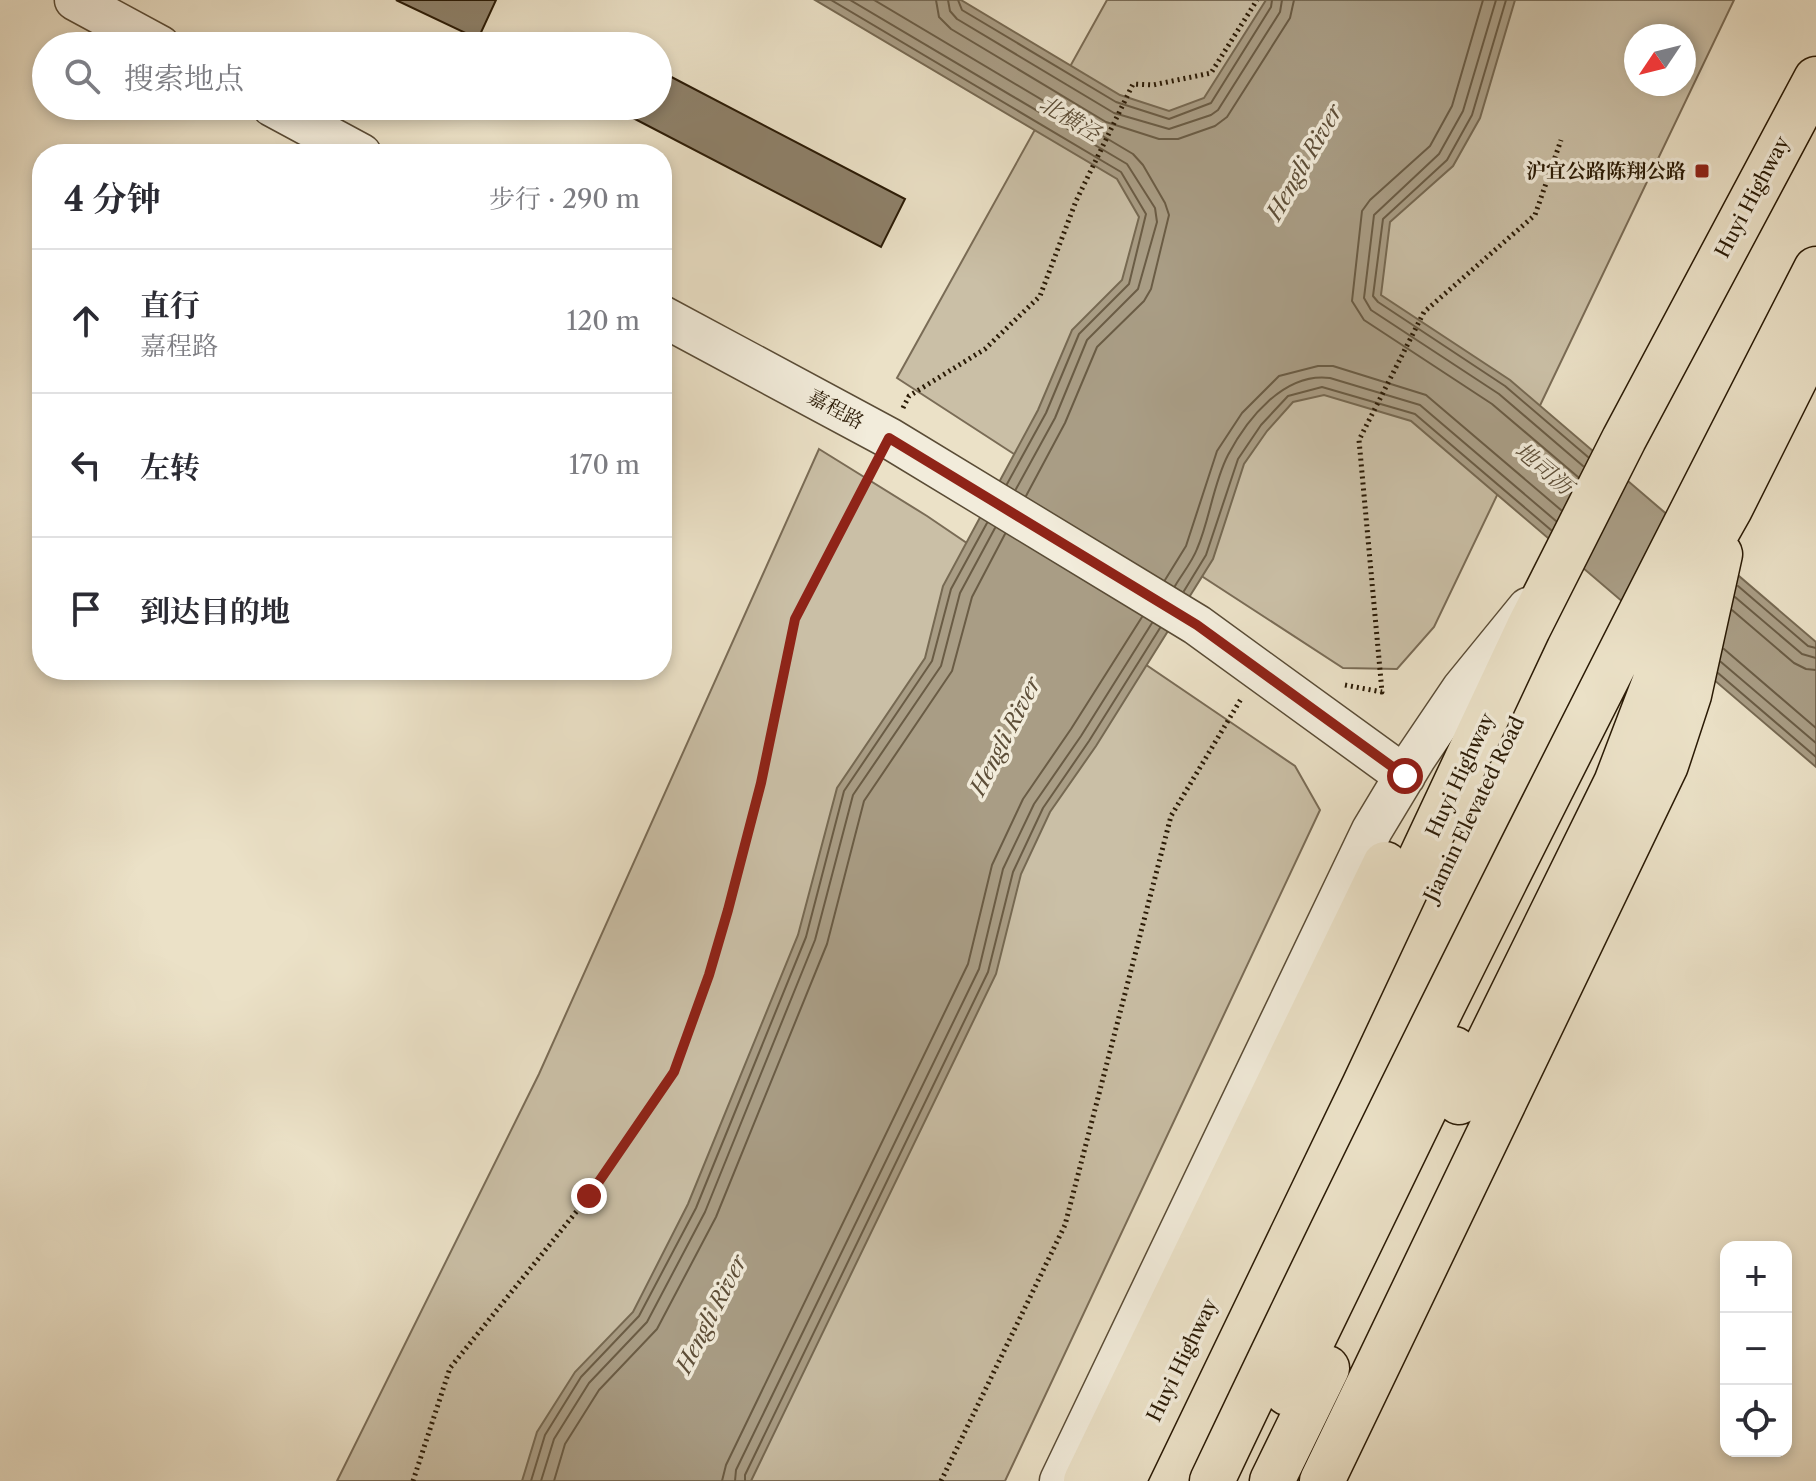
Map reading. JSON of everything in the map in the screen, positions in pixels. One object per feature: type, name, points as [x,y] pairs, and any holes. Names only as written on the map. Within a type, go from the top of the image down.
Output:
[{"type":"highway","name":"Huyi Highway","points":[[1123,1481],[1330,1052],[1528,629],[1624,439],[1816,79]]},
{"type":"highway","name":"Jiamin Elevated Road","points":[[1147,1481],[1645,457],[1816,143]]},
{"type":"highway","points":[[1212,1481],[1338,1214],[1519,850],[1816,269]]},
{"type":"highway","points":[[1244,1481],[1621,704],[1730,509],[1816,337]]},
{"type":"highway","points":[[1322,1481],[1666,765],[1689,695],[1730,509]]},
{"type":"highway","points":[[1272,1481],[1616,783],[1701,561]]},
{"type":"highway","points":[[1086,1481],[1396,840],[1457,732],[1528,629]]},
{"type":"street","points":[[75,0],[134,32]]},
{"type":"street","points":[[298,120],[342,144]]},
{"type":"street","name":"嘉程路","points":[[672,321],[889,438],[1197,625],[1405,776]]},
{"type":"street","points":[[1060,1481],[1372,830],[1462,689],[1558,571]]},
{"type":"path","points":[[413,1481],[450,1368],[589,1196],[674,1072],[709,975],[728,910],[761,783],[795,619],[909,396],[985,349],[1040,296],[1076,201],[1133,84],[1153,85],[1211,73],[1257,0]]},
{"type":"path","points":[[1336,683],[1382,692],[1359,440],[1424,312],[1535,215],[1561,140]]},
{"type":"path","points":[[941,1481],[1065,1225],[1171,816],[1259,670]]},
{"type":"shaded area","points":[[1107,0],[1734,0],[1696,79],[1696,24],[1624,24],[1624,96],[1688,96],[1434,627],[1397,669],[1343,668],[897,378]]},
{"type":"shaded area","points":[[819,449],[927,516],[1295,766],[1320,810],[1005,1481],[337,1481],[539,1074]]},
{"type":"water","points":[[815,0],[961,0],[1120,95],[1169,111],[1204,98],[1266,0],[1515,0],[1480,118],[1453,166],[1390,222],[1381,295],[1510,380],[1816,642],[1816,767],[1411,421],[1324,395],[1293,402],[1267,431],[1244,464],[1213,559],[1096,746],[1050,812],[1021,874],[996,974],[751,1481],[522,1481],[537,1432],[575,1372],[633,1312],[688,1204],[798,935],[837,788],[925,658],[943,586],[1038,410],[1072,330],[1122,280],[1139,217],[1117,179]]},
{"type":"building","points":[[396,0],[496,0],[481,32],[463,32]]},
{"type":"building","points":[[672,77],[905,199],[881,247],[637,120],[672,120]]},
{"type":"place","name":"沪宜公路陈翔公路","points":[[1702,171]]},
{"type":"route","points":[[589,1196],[674,1072],[709,975],[728,910],[761,783],[795,619],[889,438],[1197,625],[1405,776]]},
{"type":"water label","name":"北横泾","points":[[1070,118]]},
{"type":"water label","name":"Hengli River","points":[[1304,162]]},
{"type":"water label","name":"地司沥","points":[[1544,468]]},
{"type":"water label","name":"Hengli River","points":[[1005,736]]},
{"type":"water label","name":"Hengli River","points":[[711,1314]]}]
